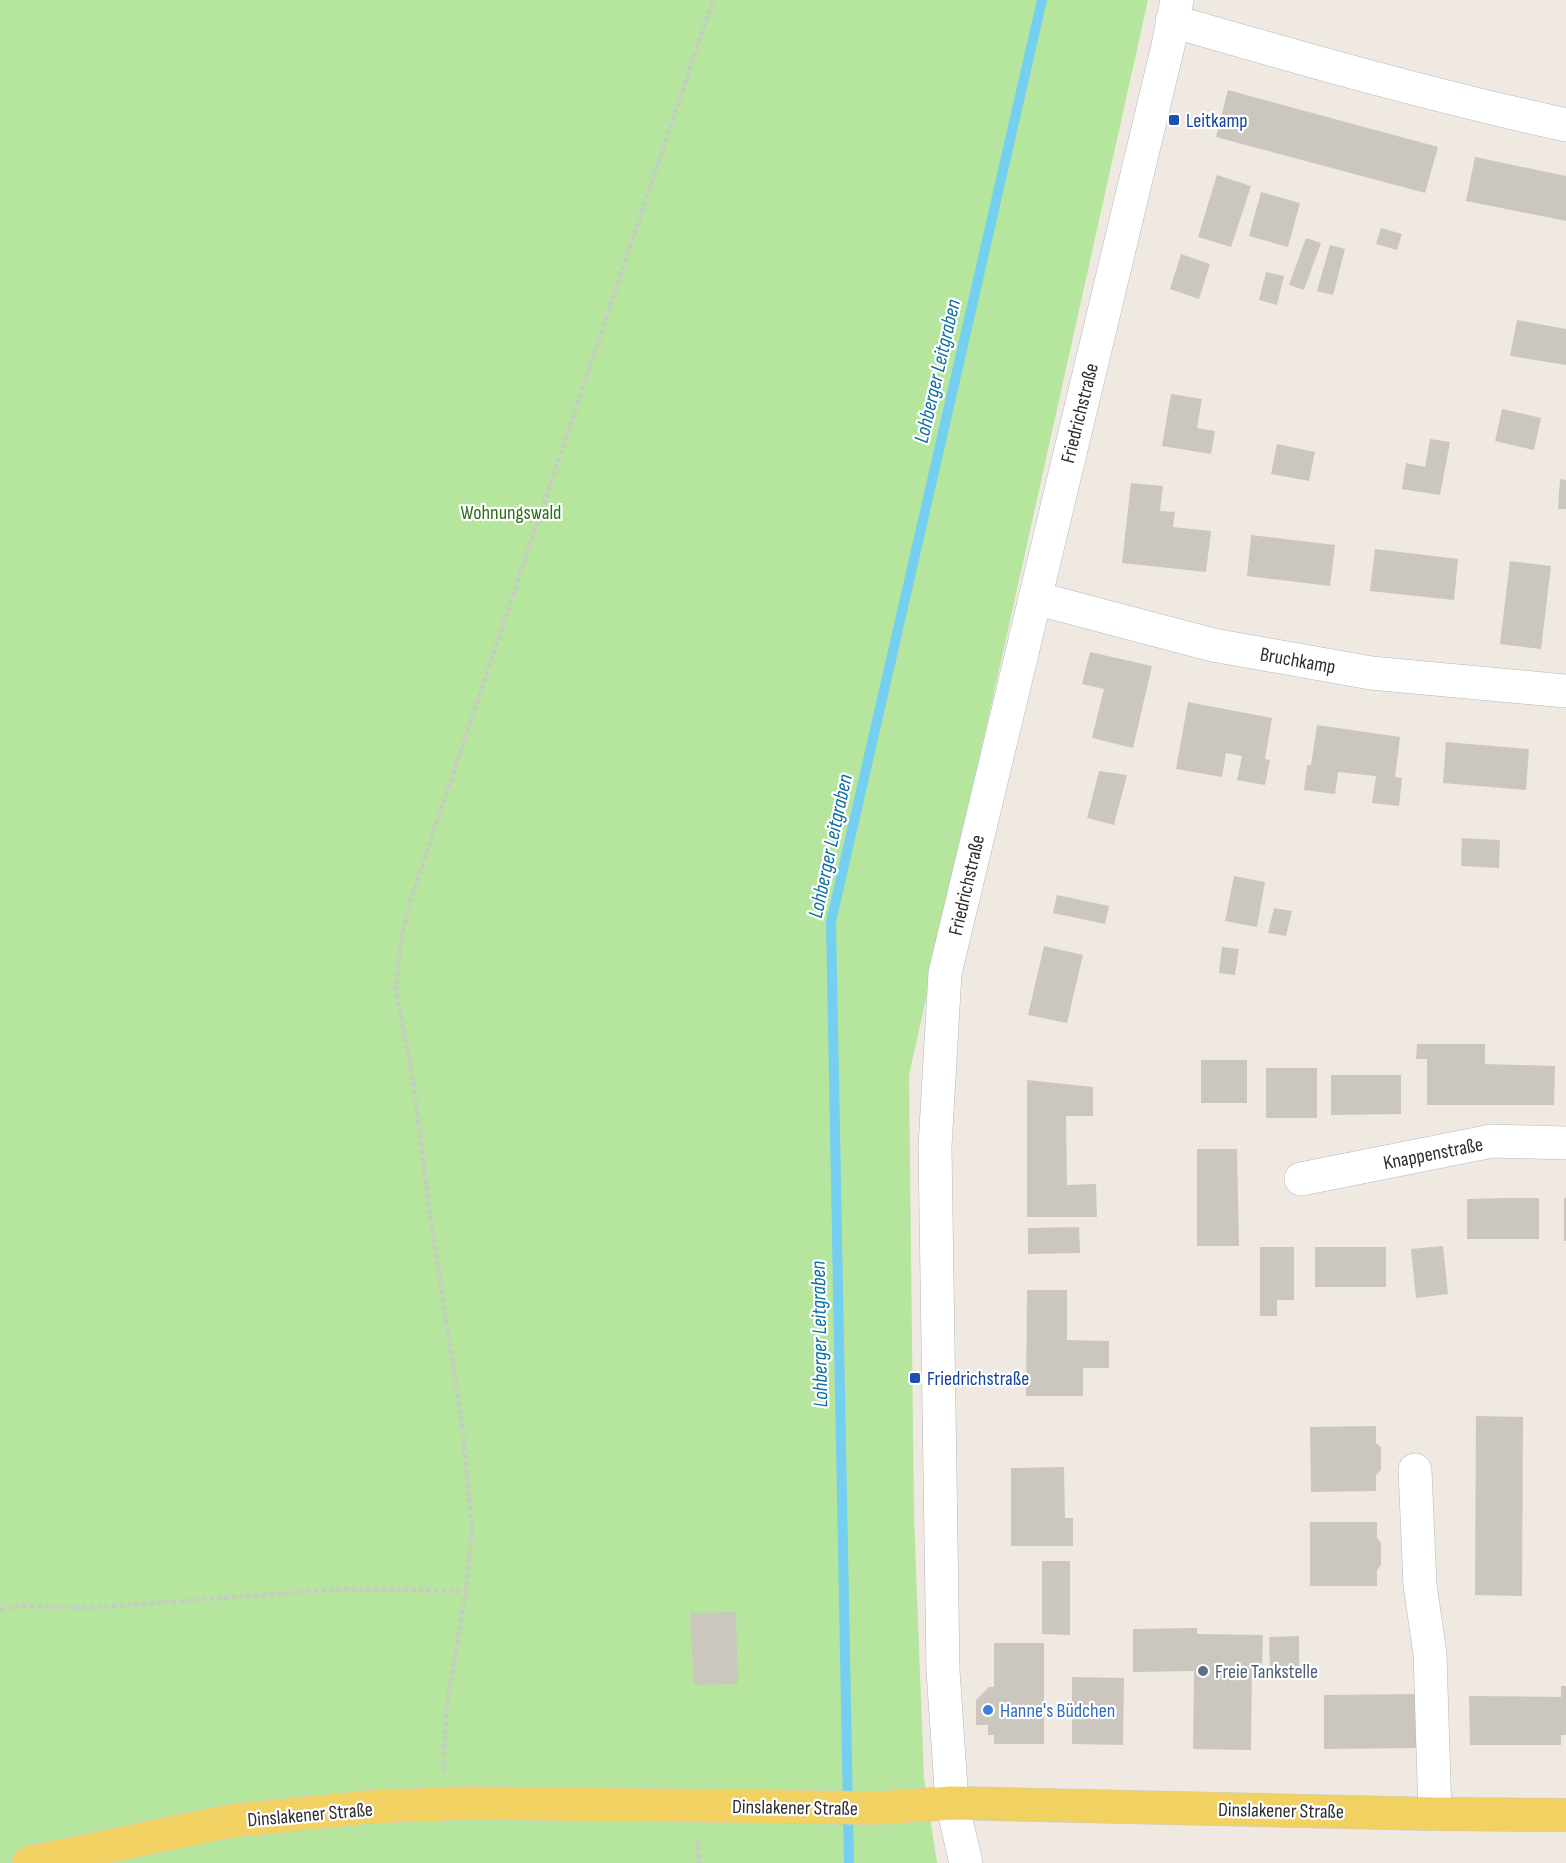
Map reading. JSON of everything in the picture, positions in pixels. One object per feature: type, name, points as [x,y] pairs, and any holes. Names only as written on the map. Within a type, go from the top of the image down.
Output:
[{"type":"main road","name":"Dinslakener Straße","points":[[29,1863],[230,1821],[369,1807],[442,1804],[877,1808],[952,1803],[1566,1815]]},
{"type":"street","points":[[1174,10],[1312,62],[1469,104],[1566,125]]},
{"type":"street","name":"Friedrichstraße","points":[[966,1863],[952,1803],[943,1670],[934,1147],[945,973],[1165,58],[1174,10]]},
{"type":"street","name":"Bruchkamp","points":[[1035,598],[1213,645],[1371,673],[1566,691]]},
{"type":"street","name":"Knappenstraße","points":[[1301,1179],[1492,1141],[1566,1143]]},
{"type":"street","points":[[1415,1470],[1419,1585],[1430,1653],[1435,1814]]},
{"type":"path","points":[[442,1804],[447,1703],[466,1591],[472,1529],[463,1435],[413,1081],[396,989],[401,940],[413,891],[713,0]]},
{"type":"path","points":[[0,1610],[20,1606],[90,1608],[342,1589],[466,1591]]},
{"type":"green space","name":"Wohnungswald","points":[[0,0],[1148,0],[909,1075],[914,1516],[924,1778],[937,1863],[0,1863]]},
{"type":"building","points":[[1228,90],[1438,147],[1425,193],[1216,137]]},
{"type":"building","points":[[1475,157],[1566,176],[1566,221],[1466,201]]},
{"type":"building","points":[[1217,175],[1251,186],[1231,247],[1198,237]]},
{"type":"building","points":[[1261,192],[1300,203],[1288,247],[1249,236]]},
{"type":"building","points":[[1381,228],[1402,234],[1397,250],[1376,244]]},
{"type":"building","points":[[1306,238],[1321,243],[1304,290],[1289,285]]},
{"type":"building","points":[[1330,245],[1345,249],[1333,295],[1317,291]]},
{"type":"building","points":[[1181,254],[1210,264],[1199,299],[1170,289]]},
{"type":"building","points":[[1266,272],[1284,276],[1277,305],[1259,300]]},
{"type":"building","points":[[1517,320],[1566,329],[1566,365],[1510,356]]},
{"type":"building","points":[[1171,394],[1202,399],[1197,428],[1215,431],[1211,454],[1162,446]]},
{"type":"building","points":[[1502,409],[1541,418],[1534,450],[1495,441]]},
{"type":"building","points":[[1430,439],[1450,442],[1440,495],[1402,489],[1406,463],[1425,467]]},
{"type":"building","points":[[1277,444],[1315,452],[1309,481],[1271,474]]},
{"type":"building","points":[[1560,479],[1566,480],[1566,509],[1558,509]]},
{"type":"building","points":[[1131,483],[1163,486],[1160,511],[1175,512],[1173,527],[1211,531],[1206,572],[1122,563]]},
{"type":"building","points":[[1251,535],[1335,545],[1330,586],[1247,576]]},
{"type":"building","points":[[1375,549],[1458,559],[1454,600],[1370,591]]},
{"type":"building","points":[[1510,561],[1551,566],[1541,649],[1500,644]]},
{"type":"building","points":[[1090,652],[1152,666],[1133,748],[1092,738],[1104,689],[1082,684]]},
{"type":"building","points":[[1188,702],[1272,718],[1265,759],[1270,760],[1265,785],[1237,780],[1242,756],[1226,753],[1222,777],[1176,769]]},
{"type":"building","points":[[1317,725],[1400,737],[1395,777],[1402,778],[1399,806],[1372,803],[1376,776],[1338,772],[1335,794],[1304,790],[1307,765],[1311,765]]},
{"type":"building","points":[[1446,742],[1529,749],[1526,790],[1443,783]]},
{"type":"building","points":[[1099,771],[1127,775],[1114,825],[1087,818]]},
{"type":"building","points":[[1462,838],[1500,840],[1499,868],[1461,866]]},
{"type":"building","points":[[1234,876],[1265,882],[1257,927],[1225,921]]},
{"type":"building","points":[[1057,895],[1109,906],[1105,924],[1053,913]]},
{"type":"building","points":[[1274,908],[1292,911],[1286,936],[1268,933]]},
{"type":"building","points":[[1044,946],[1083,955],[1067,1023],[1028,1015]]},
{"type":"building","points":[[1222,947],[1239,949],[1235,975],[1219,973]]},
{"type":"building","points":[[1417,1044],[1485,1044],[1485,1064],[1555,1066],[1554,1105],[1427,1105],[1427,1059],[1416,1059]]},
{"type":"building","points":[[1201,1060],[1247,1060],[1247,1103],[1201,1103]]},
{"type":"building","points":[[1266,1068],[1317,1068],[1317,1118],[1266,1118]]},
{"type":"building","points":[[1331,1075],[1401,1075],[1401,1114],[1331,1115]]},
{"type":"building","points":[[1027,1080],[1093,1087],[1093,1116],[1066,1116],[1067,1185],[1096,1184],[1097,1217],[1027,1217]]},
{"type":"building","points":[[1197,1149],[1237,1149],[1239,1246],[1197,1246]]},
{"type":"building","points":[[1539,1198],[1539,1239],[1467,1239],[1467,1199]]},
{"type":"building","points":[[1564,1198],[1566,1198],[1566,1241],[1564,1241]]},
{"type":"building","points":[[1079,1227],[1080,1253],[1028,1254],[1028,1228]]},
{"type":"building","points":[[1443,1246],[1448,1294],[1416,1298],[1411,1249]]},
{"type":"building","points":[[1260,1247],[1294,1247],[1294,1300],[1277,1300],[1277,1316],[1260,1316]]},
{"type":"building","points":[[1315,1247],[1386,1247],[1386,1287],[1315,1287]]},
{"type":"building","points":[[1027,1290],[1067,1290],[1067,1340],[1109,1341],[1109,1368],[1083,1368],[1083,1396],[1026,1396]]},
{"type":"building","points":[[1476,1416],[1523,1417],[1522,1596],[1475,1595]]},
{"type":"building","points":[[1376,1426],[1376,1443],[1381,1447],[1381,1470],[1376,1475],[1376,1491],[1311,1492],[1310,1427]]},
{"type":"building","points":[[1064,1467],[1065,1518],[1073,1518],[1073,1546],[1011,1546],[1011,1468]]},
{"type":"building","points":[[1310,1522],[1377,1522],[1377,1538],[1381,1543],[1381,1565],[1377,1570],[1377,1586],[1310,1586]]},
{"type":"building","points":[[1042,1561],[1070,1561],[1070,1635],[1042,1634]]},
{"type":"building","points":[[736,1612],[738,1684],[694,1685],[690,1613]]},
{"type":"building","points":[[1197,1628],[1197,1634],[1263,1635],[1262,1664],[1252,1663],[1251,1750],[1193,1749],[1194,1671],[1133,1672],[1133,1629]]},
{"type":"building","points":[[1299,1636],[1299,1667],[1270,1668],[1269,1637]]},
{"type":"building","points":[[994,1643],[1044,1643],[1044,1744],[994,1744],[994,1735],[988,1735],[988,1725],[976,1725],[976,1700],[989,1687],[994,1687]]},
{"type":"building","points":[[1072,1677],[1124,1678],[1123,1745],[1072,1744]]},
{"type":"building","points":[[1561,1686],[1566,1686],[1566,1735],[1561,1735],[1561,1745],[1470,1745],[1469,1696],[1561,1697]]},
{"type":"building","points":[[1421,1694],[1421,1748],[1324,1749],[1324,1695]]},
{"type":"waterway","name":"Lohberger Leitgraben","points":[[849,1863],[831,922],[1042,0]]},
{"type":"place","name":"Leitkamp","points":[[1174,120]]},
{"type":"place","name":"Friedrichstraße","points":[[915,1378]]},
{"type":"place","name":"Freie Tankstelle","points":[[1203,1671]]},
{"type":"place","name":"Hanne's Büdchen","points":[[988,1710]]}]
